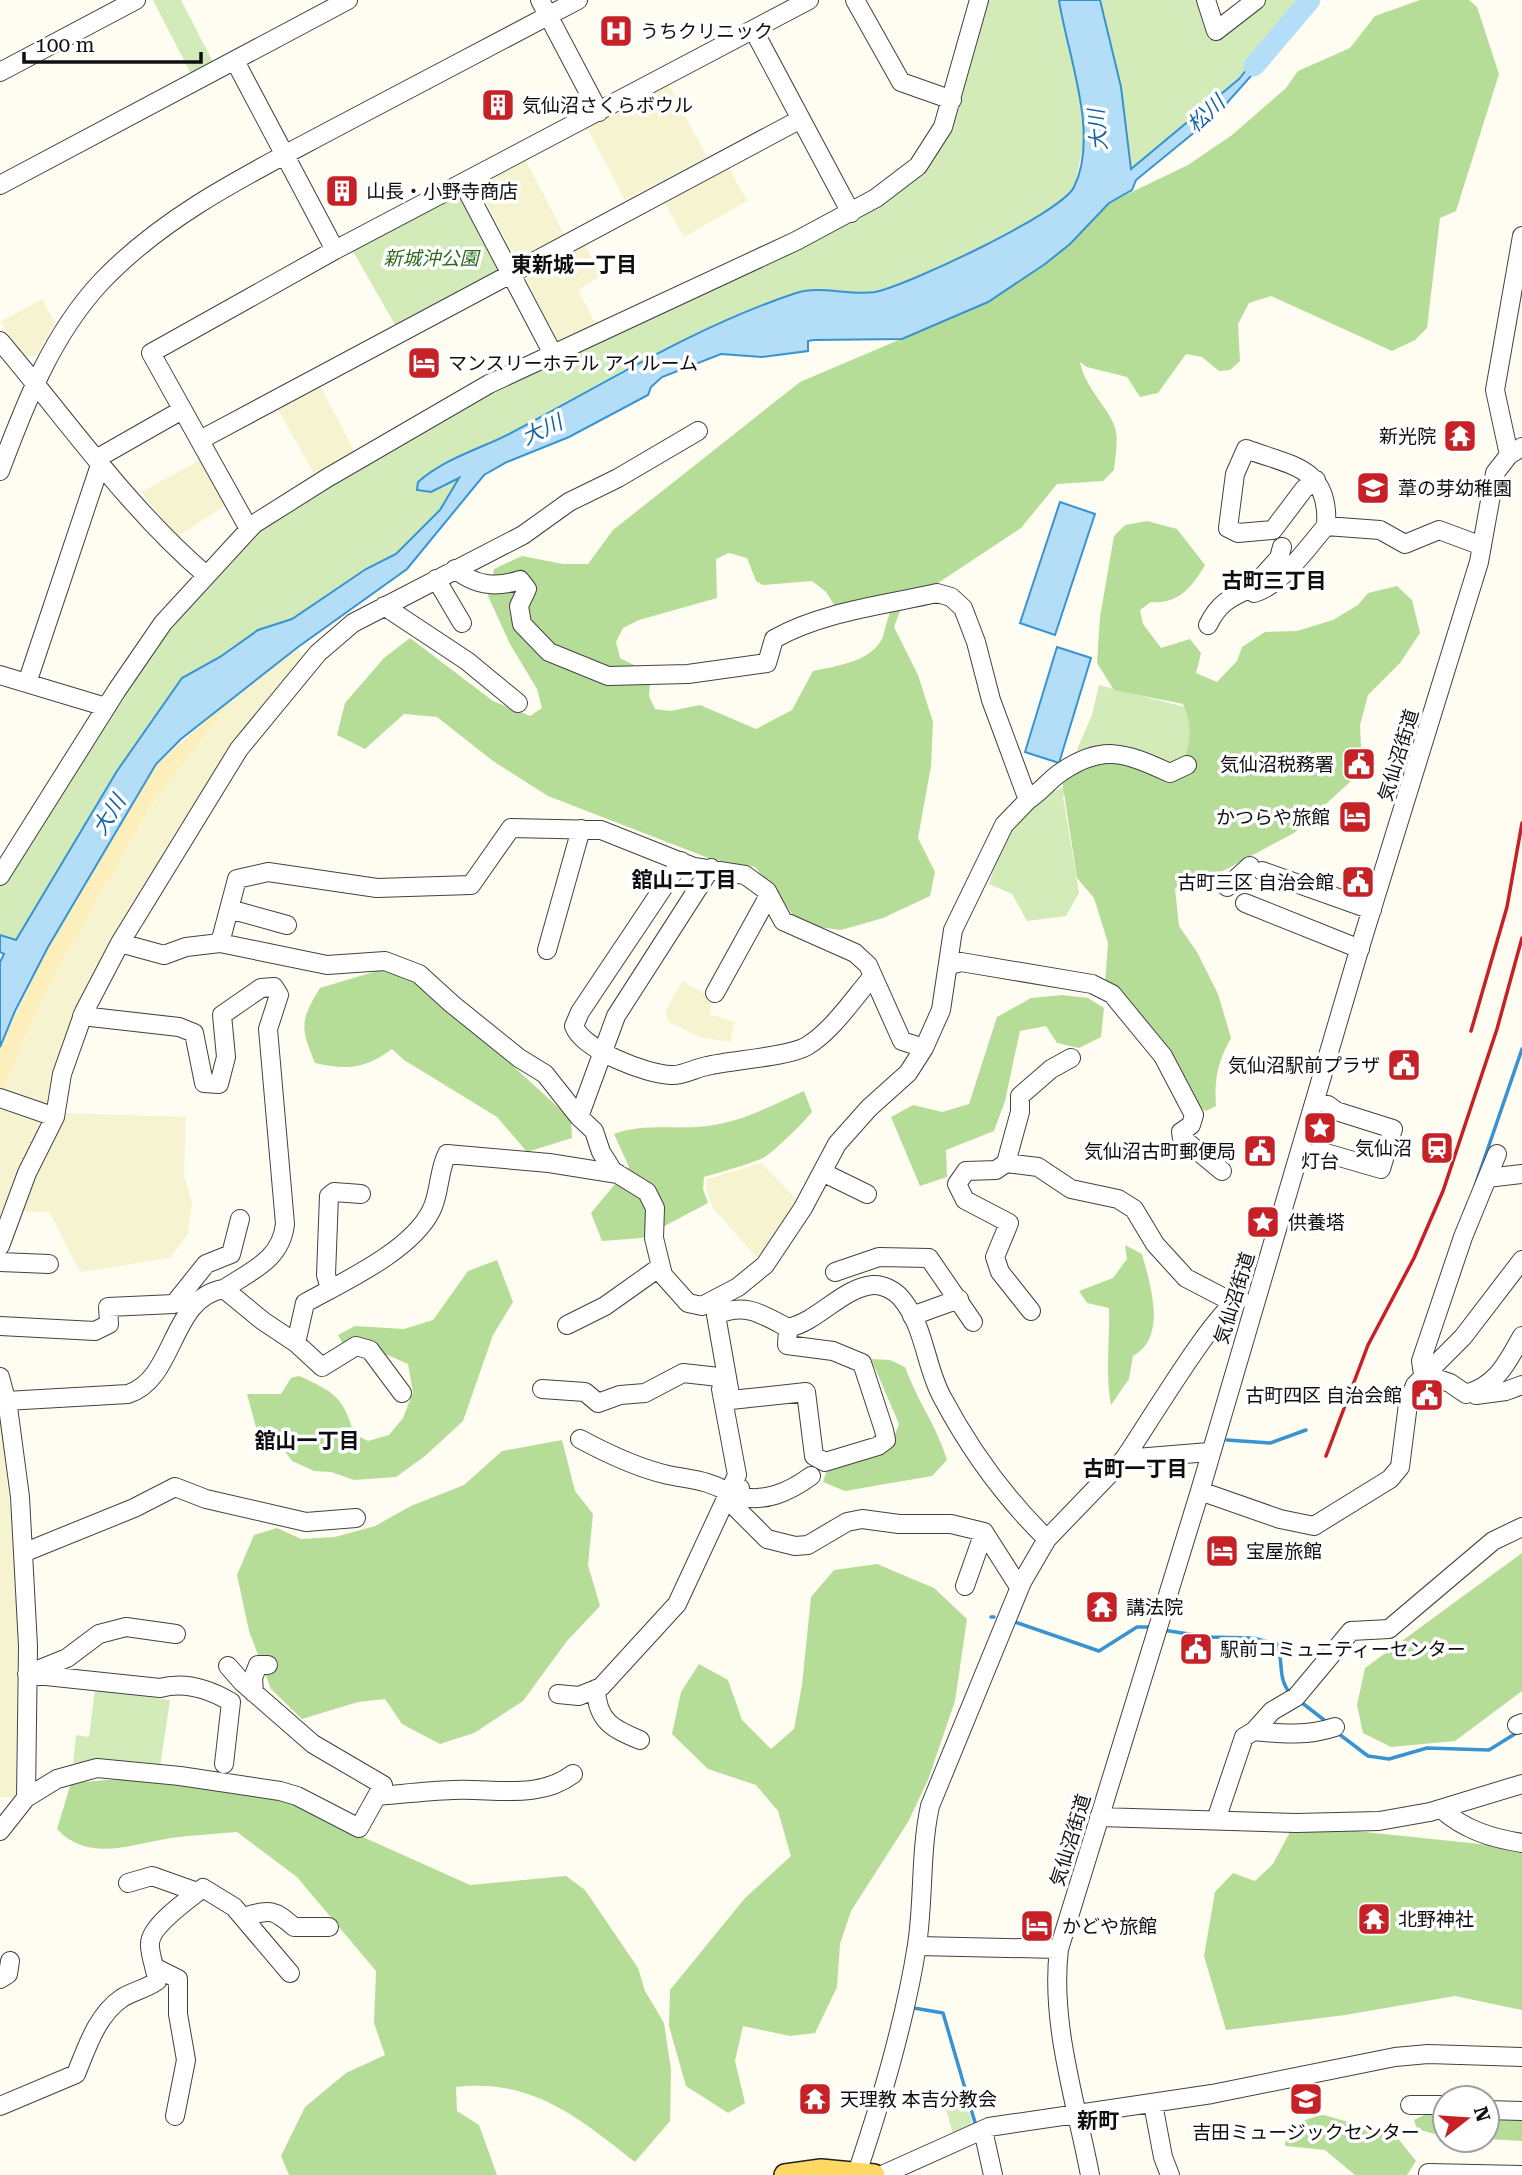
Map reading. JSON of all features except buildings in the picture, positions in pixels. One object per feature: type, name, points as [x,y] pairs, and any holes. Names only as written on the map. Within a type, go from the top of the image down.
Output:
[{"type":"main road","points":[[785,2175],[821,2172],[866,2174]]},
{"type":"street","points":[[0,72],[136,0]]},
{"type":"street","points":[[0,471],[35,383],[68,326],[101,282],[167,224],[544,8],[578,0]]},
{"type":"street","points":[[249,529],[151,353],[335,250],[809,0]]},
{"type":"street","points":[[855,0],[901,82],[952,100]]},
{"type":"street","points":[[0,876],[163,623],[249,529],[327,478],[489,384],[850,213],[918,166],[943,127],[979,0]]},
{"type":"street","points":[[1206,0],[1216,31],[1256,0]]},
{"type":"street","points":[[0,185],[235,61],[339,2]]},
{"type":"street","points":[[544,8],[598,112]]},
{"type":"street","points":[[754,31],[850,213]]},
{"type":"street","points":[[235,61],[335,250]]},
{"type":"street","points":[[200,440],[799,120]]},
{"type":"street","points":[[463,183],[552,352]]},
{"type":"street","points":[[1515,451],[1495,390],[1522,236]]},
{"type":"street","points":[[0,341],[98,462],[170,545],[206,575]]},
{"type":"street","points":[[27,684],[98,462],[182,410]]},
{"type":"street","points":[[0,1246],[27,1173],[55,1117],[62,1073],[82,1016],[120,943],[239,749],[318,653],[353,623],[523,535],[569,502],[618,478],[698,431]]},
{"type":"street","points":[[1252,587],[1254,593],[1265,590],[1282,577],[1326,526],[1328,502],[1315,480],[1306,471],[1246,449],[1235,474],[1228,528],[1238,533],[1273,530],[1304,489],[1315,480]]},
{"type":"street","name":"気仙沼街道","points":[[1090,2175],[1055,1982],[1059,1949],[1200,1492],[1209,1452],[1482,546],[1495,473],[1515,451]]},
{"type":"street","points":[[1326,526],[1380,530],[1405,544],[1439,530],[1482,546]]},
{"type":"street","points":[[1208,625],[1215,610],[1228,598],[1252,587],[1279,558],[1282,547]]},
{"type":"street","points":[[455,569],[468,580],[500,586],[520,580],[527,589],[520,606],[522,624],[549,652],[608,677],[688,674],[748,668],[767,663],[774,639],[783,633],[876,606],[937,593],[951,597],[963,608],[991,700],[1028,800]]},
{"type":"street","points":[[436,579],[462,623]]},
{"type":"street","points":[[384,606],[467,661],[518,703]]},
{"type":"street","points":[[0,675],[106,708]]},
{"type":"street","points":[[713,1308],[765,1265],[803,1208],[837,1144],[869,1108],[908,1073],[924,1048],[941,1010],[950,965],[953,930],[1004,825],[1056,775],[1096,754],[1118,752],[1170,773],[1187,765]]},
{"type":"street","points":[[220,943],[237,879],[268,872],[377,888],[471,885],[511,828],[601,830],[694,867],[745,875],[769,895],[783,921],[855,953],[868,965],[902,1041],[924,1048]]},
{"type":"street","points":[[547,950],[581,829]]},
{"type":"street","points":[[681,862],[580,1012],[574,1026],[579,1038],[652,1073],[675,1075],[707,1065],[804,1048],[822,1033],[873,976]]},
{"type":"street","points":[[579,1117],[617,1016],[711,868]]},
{"type":"street","points":[[1227,887],[1256,868],[1372,910]]},
{"type":"street","points":[[715,993],[769,895]]},
{"type":"street","points":[[1245,903],[1360,948]]},
{"type":"street","points":[[229,909],[288,925]]},
{"type":"street","points":[[120,943],[164,956],[186,947],[220,943],[327,965],[385,961],[419,974],[461,1012],[545,1074],[579,1117],[594,1131],[601,1152],[618,1174],[647,1192],[655,1208],[654,1238],[660,1267],[672,1289],[688,1303],[713,1308],[737,1307],[755,1310],[788,1328],[809,1321],[860,1288],[875,1284],[888,1288],[900,1297],[912,1316],[942,1396],[1019,1513],[1047,1539]]},
{"type":"street","points":[[950,965],[961,962],[1092,984],[1112,994],[1163,1056],[1194,1115],[1191,1125],[1181,1132],[1182,1138],[1222,1171]]},
{"type":"street","points":[[6,1401],[128,1394],[143,1389],[159,1367],[181,1322],[210,1291],[225,1289],[277,1253],[283,1242],[284,1210],[268,1029],[279,995],[274,987],[261,988],[222,1014],[226,1058],[219,1084],[204,1083],[194,1032],[178,1027],[82,1016]]},
{"type":"street","points":[[1031,1311],[1000,1272],[995,1257],[1009,1223],[965,1199],[957,1184],[966,1171],[996,1170],[1006,1163],[1020,1112],[1020,1096],[1051,1069],[1071,1058]]},
{"type":"street","points":[[0,1098],[55,1117]]},
{"type":"street","points":[[1311,1156],[1319,1151],[1381,1169],[1393,1129],[1336,1111],[1328,1105]]},
{"type":"street","points":[[296,1343],[305,1303],[408,1239],[431,1211],[447,1154],[549,1163],[618,1174]]},
{"type":"street","points":[[1423,1374],[1421,1361],[1462,1237],[1497,1154]]},
{"type":"street","points":[[1006,1163],[1038,1167],[1071,1189],[1118,1199],[1134,1209],[1155,1244],[1186,1278],[1231,1302]]},
{"type":"street","points":[[822,1172],[867,1194]]},
{"type":"street","points":[[1487,1178],[1522,1174]]},
{"type":"street","points":[[330,1289],[326,1275],[329,1196],[334,1192],[361,1194]]},
{"type":"street","points":[[0,1326],[95,1331],[109,1324],[108,1307],[174,1304],[206,1264],[231,1254],[240,1219]]},
{"type":"street","points":[[835,1272],[879,1257],[929,1258],[973,1322]]},
{"type":"street","points":[[1200,1492],[1280,1519],[1314,1526],[1390,1479],[1400,1467],[1408,1404],[1415,1385],[1463,1336],[1522,1260]]},
{"type":"street","points":[[0,1262],[49,1264]]},
{"type":"street","points":[[567,1325],[605,1306],[660,1267]]},
{"type":"street","points":[[225,1289],[263,1321],[296,1343],[322,1367],[356,1346],[370,1350],[402,1393]]},
{"type":"street","points":[[866,2174],[917,1946],[923,1835],[930,1807],[1020,1587],[1047,1539],[1124,1459],[1212,1325],[1231,1302],[1256,1296]]},
{"type":"street","points":[[912,1316],[959,1299]]},
{"type":"street","points":[[713,1308],[731,1400],[806,1392],[814,1456],[825,1462],[878,1446],[886,1440],[862,1363],[833,1350],[787,1345],[788,1328]]},
{"type":"street","points":[[1466,1394],[1482,1389],[1502,1373],[1522,1336]]},
{"type":"street","points":[[558,1693],[579,1696],[596,1689],[677,1604],[742,1481],[737,1475],[719,1377],[720,1352]]},
{"type":"street","points":[[542,1389],[585,1392],[598,1403],[620,1395],[645,1393],[683,1373],[719,1377]]},
{"type":"street","points":[[1423,1374],[1450,1383],[1466,1394],[1483,1395],[1522,1385]]},
{"type":"street","points":[[0,1377],[20,1497],[27,1674],[26,1798]]},
{"type":"street","points":[[580,1439],[642,1467],[670,1475],[698,1478],[734,1495],[751,1499],[789,1492],[811,1476]]},
{"type":"street","points":[[1124,1459],[1209,1452]]},
{"type":"street","points":[[23,1553],[134,1508],[176,1487],[206,1500],[306,1522],[356,1518]]},
{"type":"street","points":[[734,1495],[734,1506],[767,1539],[795,1546],[808,1545],[847,1522],[862,1518],[900,1524],[951,1524],[984,1532],[1020,1587]]},
{"type":"street","points":[[1216,1820],[1244,1737],[1254,1731],[1272,1711],[1293,1700],[1352,1631],[1389,1629],[1493,1541],[1522,1527]]},
{"type":"street","points":[[965,1586],[984,1532]]},
{"type":"street","points":[[27,1674],[67,1658],[99,1634],[125,1627],[176,1634]]},
{"type":"street","points":[[254,1693],[254,1671],[258,1665],[268,1665]]},
{"type":"street","points":[[0,1831],[26,1798],[75,1772],[121,1769],[280,1791],[297,1796],[359,1828],[383,1785],[313,1744],[254,1693],[228,1666]]},
{"type":"street","points":[[27,1674],[160,1688],[174,1684],[211,1690],[231,1702],[224,1764]]},
{"type":"street","points":[[596,1689],[597,1704],[606,1722],[640,1741]]},
{"type":"street","points":[[1254,1731],[1281,1734],[1322,1732],[1335,1727]]},
{"type":"street","points":[[377,1796],[454,1790],[539,1790],[558,1786],[573,1774]]},
{"type":"street","points":[[1099,1817],[1296,1823],[1379,1821],[1441,1809],[1522,1784]]},
{"type":"street","points":[[1441,1809],[1455,1822],[1490,1837],[1522,1843]]},
{"type":"street","points":[[128,1883],[152,1876],[197,1892]]},
{"type":"street","points":[[0,2106],[72,2077],[93,2031],[122,1998],[157,1981],[149,1942],[162,1921],[203,1888],[234,1907],[290,1973]]},
{"type":"street","points":[[244,1917],[270,1911],[280,1913],[295,1927],[329,1927]]},
{"type":"street","points":[[917,1946],[1059,1949]]},
{"type":"street","points":[[0,1979],[8,1974],[10,1961]]},
{"type":"street","points":[[156,1968],[178,1979],[180,1989],[178,2014],[186,2060],[175,2116]]},
{"type":"street","points":[[882,2175],[977,2132],[1153,2104],[1395,2057],[1428,2054],[1522,2057]]},
{"type":"street","points":[[1153,2104],[1163,2157],[1170,2175]]},
{"type":"street","points":[[1410,2105],[1431,2105]]},
{"type":"street","points":[[1501,2110],[1522,2111]]},
{"type":"street","points":[[977,2132],[993,2175]]},
{"type":"street","points":[[1439,2174],[1520,2175]]},
{"type":"shaded area","points":[[667,81],[707,157],[625,200],[585,124]]},
{"type":"shaded area","points":[[524,157],[564,234],[516,259],[476,183]]},
{"type":"shaded area","points":[[727,164],[747,201],[684,237],[663,200]]},
{"type":"shaded area","points":[[583,241],[601,276],[578,290],[597,326],[559,343],[523,274]]},
{"type":"shaded area","points":[[42,299],[55,323],[36,356],[26,357],[0,322]]},
{"type":"shaded area","points":[[317,380],[356,454],[316,477],[274,403]]},
{"type":"shaded area","points":[[204,458],[228,504],[177,537],[141,492]]},
{"type":"shaded area","points":[[298,647],[304,660],[217,770],[73,1016],[53,1077],[50,1103],[0,1232],[0,1096],[43,996],[157,797],[232,699]]},
{"type":"shaded area","points":[[682,981],[711,997],[710,1014],[735,1022],[730,1042],[700,1037],[669,1022],[665,1012]]},
{"type":"shaded area","points":[[65,1113],[186,1117],[184,1175],[192,1203],[188,1234],[170,1258],[80,1272],[50,1213],[21,1211]]},
{"type":"shaded area","points":[[761,1163],[800,1203],[785,1229],[757,1258],[713,1208],[706,1189],[707,1179]]},
{"type":"shaded area","points":[[0,1416],[18,1581],[16,1797],[0,1797]]},
{"type":"green space","points":[[153,0],[181,0],[213,62],[191,74]]},
{"type":"green space","points":[[985,0],[1059,0],[1078,81],[1084,142],[1074,188],[1051,209],[987,246],[915,279],[874,292],[800,292],[622,371],[510,433],[435,467],[452,479],[459,477],[440,510],[396,554],[366,569],[292,619],[258,630],[220,657],[182,678],[115,775],[16,941],[0,935],[0,878],[170,621],[259,526],[554,357],[925,165]]},
{"type":"green space","points":[[1100,0],[1201,0],[1212,35],[1263,0],[1303,0],[1286,16],[1247,72],[1131,169],[1121,87]]},
{"type":"green space","points":[[1420,0],[1469,0],[1477,7],[1499,74],[1456,211],[1440,218],[1427,328],[1415,340],[1392,351],[1271,296],[1249,303],[1238,324],[1240,361],[1230,370],[1219,371],[1202,357],[1186,354],[1158,393],[1140,397],[1127,377],[1087,367],[1080,362],[1087,382],[1109,415],[1116,431],[1114,470],[1103,481],[1057,484],[1021,528],[935,585],[907,593],[894,627],[918,675],[933,722],[931,766],[918,838],[935,872],[930,896],[883,918],[841,930],[801,925],[755,867],[711,859],[548,796],[493,761],[437,717],[404,714],[365,749],[337,735],[345,703],[384,658],[410,638],[493,701],[530,716],[542,708],[537,689],[510,644],[488,596],[494,569],[522,556],[563,564],[588,564],[613,530],[800,382],[988,302],[1070,244],[1109,203],[1188,165],[1232,135],[1286,88],[1298,71],[1350,48],[1375,16]],"holes":[[[729,553],[747,558],[756,581],[763,585],[812,581],[826,592],[836,608],[894,602],[880,642],[865,656],[854,661],[813,671],[792,710],[756,729],[700,705],[670,711],[655,709],[649,696],[650,684],[638,667],[620,658],[616,642],[623,628],[639,620],[717,598],[716,559]]]},
{"type":"green space","name":"新城沖公園","points":[[461,188],[503,272],[398,330],[350,246]]},
{"type":"green space","points":[[1147,521],[1177,529],[1205,565],[1195,580],[1177,597],[1151,602],[1140,610],[1143,624],[1161,648],[1190,639],[1201,653],[1196,673],[1217,682],[1237,661],[1242,647],[1265,632],[1297,631],[1333,620],[1358,605],[1368,593],[1397,586],[1412,600],[1420,633],[1400,663],[1368,695],[1360,725],[1361,747],[1350,782],[1294,833],[1221,872],[1188,874],[1175,889],[1179,926],[1197,952],[1218,994],[1231,1038],[1218,1070],[1216,1106],[1206,1111],[1190,1101],[1105,984],[1108,943],[1094,898],[1077,878],[1062,780],[1110,754],[1173,777],[1187,751],[1190,732],[1183,704],[1114,690],[1097,663],[1100,617],[1114,536],[1125,525]]},
{"type":"green space","points":[[1099,685],[1193,709],[1195,713],[1187,765],[1084,761],[1077,749],[1092,715]]},
{"type":"green space","points":[[1076,780],[1063,796],[1079,893],[1066,916],[1027,921],[1012,894],[989,884],[1007,826],[1041,798]]},
{"type":"green space","points":[[380,970],[423,984],[571,1119],[572,1138],[527,1152],[497,1117],[404,1060],[392,1049],[373,1061],[356,1066],[337,1067],[315,1063],[304,1024],[320,988]]},
{"type":"green space","points":[[1062,995],[1088,998],[1104,1008],[1101,1037],[1079,1048],[1057,1043],[1046,1026],[1020,1031],[1005,1101],[994,1131],[946,1150],[947,1177],[920,1186],[891,1117],[913,1105],[942,1112],[969,1104],[997,1017],[1031,998]]},
{"type":"green space","points":[[804,1091],[812,1112],[774,1150],[756,1161],[704,1177],[703,1189],[708,1203],[642,1238],[602,1241],[591,1213],[629,1167],[614,1134],[637,1129],[720,1124],[757,1112]]},
{"type":"green space","points":[[1125,1245],[1142,1254],[1152,1294],[1153,1323],[1144,1347],[1133,1356],[1129,1379],[1111,1405],[1108,1369],[1109,1308],[1087,1303],[1079,1291],[1113,1278],[1127,1259]]},
{"type":"green space","points":[[497,1260],[513,1302],[493,1335],[463,1421],[425,1456],[396,1477],[354,1480],[331,1472],[314,1471],[292,1461],[277,1441],[257,1431],[247,1394],[281,1394],[291,1378],[299,1376],[321,1386],[336,1397],[346,1411],[354,1434],[368,1441],[389,1435],[403,1418],[413,1392],[408,1364],[390,1356],[343,1344],[338,1335],[355,1326],[404,1329],[433,1320],[468,1271]]},
{"type":"green space","points":[[871,1359],[890,1360],[905,1367],[947,1460],[932,1476],[845,1491],[823,1482],[827,1470],[892,1442],[899,1424]]},
{"type":"green space","points":[[562,1440],[575,1491],[593,1514],[588,1565],[600,1606],[567,1641],[523,1701],[474,1733],[440,1744],[402,1724],[385,1699],[358,1702],[302,1719],[271,1689],[249,1631],[237,1575],[254,1535],[277,1528],[301,1539],[335,1537],[375,1526],[411,1506],[464,1485],[502,1451]]},
{"type":"green space","points":[[1522,1553],[1522,1691],[1455,1741],[1391,1747],[1363,1733],[1357,1705],[1365,1668]]},
{"type":"green space","points":[[877,1564],[934,1588],[967,1619],[955,1701],[928,1780],[908,1822],[851,1911],[840,1944],[837,1987],[815,2033],[790,2036],[743,2026],[735,2061],[745,2103],[728,2113],[686,2086],[669,2026],[670,1990],[745,1898],[791,1856],[778,1811],[756,1785],[708,1769],[672,1734],[681,1692],[699,1664],[728,1680],[742,1720],[771,1749],[794,1729],[802,1685],[811,1597],[834,1570]]},
{"type":"green space","points":[[95,1689],[170,1700],[160,1767],[73,1763],[76,1735],[89,1737]]},
{"type":"green space","points":[[167,1775],[299,1803],[363,1837],[470,1885],[566,1876],[585,1890],[638,1968],[645,1991],[664,2023],[671,2070],[670,2121],[635,2162],[574,2117],[531,2095],[483,2086],[456,2087],[457,2111],[479,2125],[497,2175],[289,2175],[281,2156],[305,2107],[346,2073],[385,2055],[374,2023],[376,1971],[297,1877],[237,1832],[171,1838],[111,1849],[83,1846],[57,1829],[71,1783]]},
{"type":"green space","name":"北野神社","points":[[1307,1826],[1499,1846],[1522,1852],[1522,2010],[1455,1996],[1345,2015],[1226,2030],[1204,1956],[1215,1892],[1233,1873],[1255,1881],[1273,1864],[1292,1828]]},
{"type":"green space","points":[[963,2090],[974,2130],[954,2137],[942,2096]]},
{"type":"green space","points":[[1431,2113],[1431,2133],[1417,2129],[1414,2120]]},
{"type":"green space","points":[[1324,2115],[1396,2136],[1416,2161],[1407,2175],[1355,2175],[1325,2150],[1285,2146],[1289,2133],[1298,2124]]},
{"type":"green space","points":[[1501,2117],[1522,2119],[1522,2141],[1501,2140]]},
{"type":"sand","points":[[232,699],[154,801],[43,996],[0,1096],[0,1047],[48,947],[156,764]]},
{"type":"water","name":"大川","points":[[1059,0],[1100,0],[1121,87],[1131,169],[1239,79],[1267,44],[1275,49],[1218,113],[1136,180],[1132,190],[1109,203],[1070,244],[1045,264],[988,302],[902,339],[814,340],[808,341],[808,351],[762,357],[721,354],[662,377],[651,387],[648,395],[569,437],[507,462],[484,475],[407,569],[298,647],[181,739],[156,764],[48,947],[0,1047],[0,962],[4,954],[0,952],[0,935],[16,940],[117,771],[182,678],[220,657],[258,630],[292,619],[366,569],[396,554],[440,510],[459,478],[431,492],[417,490],[418,482],[428,474],[722,322],[805,291],[865,293],[892,287],[982,247],[1042,214],[1063,199],[1074,187],[1081,166],[1084,143],[1079,94]]},
{"type":"water","points":[[1060,502],[1095,514],[1055,635],[1020,623]]},
{"type":"water","points":[[1057,647],[1091,658],[1059,763],[1025,752]]},
{"type":"waterway","name":"松川","points":[[1254,66],[1310,0]]},
{"type":"waterway","points":[[1475,1186],[1522,1049]]},
{"type":"waterway","points":[[1227,1440],[1270,1443],[1306,1430]]},
{"type":"waterway","points":[[1015,1622],[1099,1651],[1137,1627],[1152,1627]]},
{"type":"waterway","points":[[1163,1630],[1208,1637],[1253,1638],[1277,1644],[1283,1681],[1290,1693]]},
{"type":"waterway","points":[[1301,1702],[1328,1723]]},
{"type":"waterway","points":[[1335,1731],[1368,1756],[1389,1759],[1427,1748],[1489,1750],[1518,1732]]},
{"type":"waterway","points":[[914,2008],[943,2013],[976,2126]]},
{"type":"railway","points":[[1471,1031],[1507,907],[1522,823]]},
{"type":"railway","points":[[1326,1456],[1368,1345],[1414,1258],[1443,1191],[1497,1029],[1522,938]]},
{"type":"place","name":"うちクリニック","points":[[616,31]]},
{"type":"place","name":"気仙沼さくらボウル","points":[[498,105]]},
{"type":"place","name":"山長・小野寺商店","points":[[342,191]]},
{"type":"place","name":"マンスリーホテル アイルーム","points":[[424,363]]},
{"type":"place","name":"新光院","points":[[1460,436]]},
{"type":"place","name":"葦の芽幼稚園","points":[[1373,488]]},
{"type":"place","name":"気仙沼税務署","points":[[1359,764]]},
{"type":"place","name":"かつらや旅館","points":[[1355,817]]},
{"type":"place","name":"古町三区 自治会館","points":[[1358,882]]},
{"type":"place","name":"気仙沼駅前プラザ","points":[[1404,1065]]},
{"type":"place","name":"灯台","points":[[1320,1128]]},
{"type":"place","name":"気仙沼","points":[[1437,1148]]},
{"type":"place","name":"気仙沼古町郵便局","points":[[1260,1151]]},
{"type":"place","name":"供養塔","points":[[1263,1222]]},
{"type":"place","name":"古町四区 自治会館","points":[[1427,1395]]},
{"type":"place","name":"宝屋旅館","points":[[1222,1551]]},
{"type":"place","name":"講法院","points":[[1102,1607]]},
{"type":"place","name":"駅前コミュニティーセンター","points":[[1196,1649]]},
{"type":"place","name":"北野神社","points":[[1374,1919]]},
{"type":"place","name":"かどや旅館","points":[[1037,1926]]},
{"type":"place","name":"天理教 本吉分教会","points":[[815,2099]]},
{"type":"place","name":"吉田ミュージックセンター","points":[[1306,2099]]},
{"type":"district","name":"東新城一丁目","points":[[574,265]]},
{"type":"district","name":"古町三丁目","points":[[1274,581]]},
{"type":"district","name":"舘山二丁目","points":[[684,880]]},
{"type":"district","name":"舘山一丁目","points":[[307,1441]]},
{"type":"district","name":"古町一丁目","points":[[1135,1469]]},
{"type":"district","name":"新町","points":[[1098,2121]]}]
